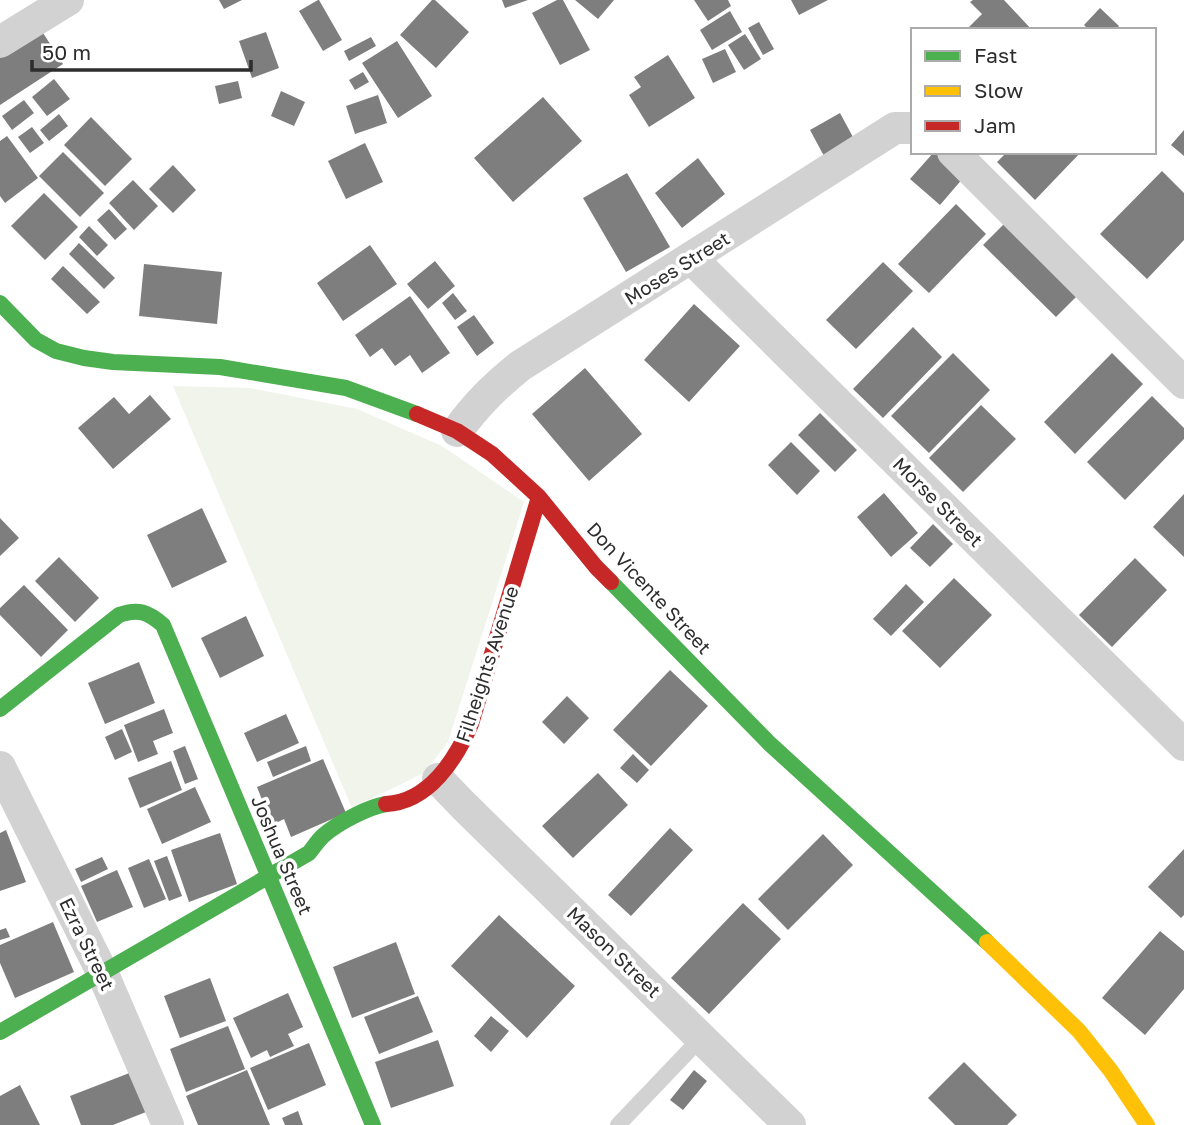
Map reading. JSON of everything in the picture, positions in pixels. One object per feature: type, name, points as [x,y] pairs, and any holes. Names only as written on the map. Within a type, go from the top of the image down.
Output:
[{"type":"street","points":[[0,42],[68,0]]},
{"type":"street","name":"Moses Street","points":[[457,431],[476,406],[520,366],[895,128],[911,128]]},
{"type":"street","points":[[955,154],[1184,383]]},
{"type":"street","name":"Morse Street","points":[[692,259],[1184,745]]},
{"type":"street","name":"Don Vicente Street","points":[[0,303],[36,340],[56,351],[113,362],[220,367],[346,388],[457,431],[492,454],[539,497],[596,567],[770,744],[1008,961],[1079,1031],[1111,1071],[1147,1125]]},
{"type":"street","name":"Filheights Avenue","points":[[0,1032],[268,875],[309,853],[333,850],[387,820],[398,804],[438,779],[463,745],[471,724],[539,497]]},
{"type":"street","name":"Joshua Street","points":[[0,709],[119,615],[142,611],[152,615],[163,625],[373,1125]]},
{"type":"street","name":"Ezra Street","points":[[0,767],[103,974],[169,1125]]},
{"type":"street","name":"Mason Street","points":[[438,779],[790,1125]]},
{"type":"lane","points":[[618,1125],[701,1038]]},
{"type":"shaded area","points":[[173,386],[250,388],[357,409],[442,446],[524,502],[448,742],[424,773],[352,808]]},
{"type":"building","points":[[219,0],[242,0],[224,9]]},
{"type":"building","points":[[319,0],[342,40],[323,51],[299,11]]},
{"type":"building","points":[[432,0],[469,32],[436,68],[400,35]]},
{"type":"building","points":[[502,0],[528,0],[505,8]]},
{"type":"building","points":[[557,0],[563,0],[590,50],[560,65],[532,13]]},
{"type":"building","points":[[575,0],[614,0],[598,19]]},
{"type":"building","points":[[694,0],[728,0],[731,6],[708,21]]},
{"type":"building","points":[[791,0],[828,0],[799,15]]},
{"type":"building","points":[[1004,0],[1030,28],[968,28],[982,14],[970,2]]},
{"type":"building","points":[[1100,8],[1119,26],[1087,28],[1084,25]]},
{"type":"building","points":[[730,11],[742,32],[712,50],[700,30]]},
{"type":"building","points":[[36,22],[63,64],[0,105],[0,46]]},
{"type":"building","points":[[759,22],[774,49],[763,55],[748,28]]},
{"type":"building","points":[[266,32],[279,68],[252,78],[239,41]]},
{"type":"building","points":[[745,34],[761,59],[744,70],[728,45]]},
{"type":"building","points":[[371,37],[376,46],[349,61],[344,51]]},
{"type":"building","points":[[397,41],[432,96],[398,118],[362,63]]},
{"type":"building","points":[[725,49],[736,72],[713,83],[702,59]]},
{"type":"building","points":[[668,55],[695,98],[649,127],[629,95],[641,87],[634,77]]},
{"type":"building","points":[[363,72],[369,82],[355,90],[349,80]]},
{"type":"building","points":[[54,79],[70,99],[47,116],[32,97]]},
{"type":"building","points":[[238,81],[242,98],[219,104],[215,86]]},
{"type":"building","points":[[281,91],[305,102],[294,126],[271,116]]},
{"type":"building","points":[[378,95],[387,123],[355,134],[346,106]]},
{"type":"building","points":[[543,97],[582,141],[513,202],[474,158]]},
{"type":"building","points":[[24,100],[34,113],[12,130],[2,116]]},
{"type":"building","points":[[840,113],[854,139],[824,156],[810,130]]},
{"type":"building","points":[[59,114],[68,126],[49,141],[40,130]]},
{"type":"building","points":[[91,117],[132,159],[105,186],[64,145]]},
{"type":"building","points":[[32,127],[44,143],[30,153],[18,137]]},
{"type":"building","points":[[1184,130],[1184,156],[1171,145]]},
{"type":"building","points":[[7,136],[38,178],[5,203],[0,196],[0,141]]},
{"type":"building","points":[[365,143],[383,182],[346,199],[328,161]]},
{"type":"building","points":[[63,152],[104,193],[80,217],[39,176]]},
{"type":"building","points":[[932,154],[936,154],[964,177],[940,205],[910,179]]},
{"type":"building","points":[[1005,154],[1079,154],[1035,200],[997,162]]},
{"type":"building","points":[[698,158],[725,194],[682,228],[655,193]]},
{"type":"building","points":[[173,165],[196,190],[173,213],[149,189]]},
{"type":"building","points":[[1162,171],[1184,193],[1184,240],[1147,279],[1100,234]]},
{"type":"building","points":[[627,173],[670,247],[626,272],[583,198]]},
{"type":"building","points":[[133,180],[158,206],[134,230],[109,203]]},
{"type":"building","points":[[44,193],[78,227],[45,260],[11,226]]},
{"type":"building","points":[[956,204],[986,234],[929,293],[898,264]]},
{"type":"building","points":[[109,209],[127,229],[115,240],[97,220]]},
{"type":"building","points":[[1005,223],[1078,295],[1056,317],[983,245]]},
{"type":"building","points":[[89,226],[108,245],[97,256],[79,237]]},
{"type":"building","points":[[79,243],[115,278],[104,289],[69,254]]},
{"type":"building","points":[[370,245],[397,284],[343,321],[317,283]]},
{"type":"building","points":[[435,261],[455,286],[428,309],[407,284]]},
{"type":"building","points":[[883,262],[913,291],[856,349],[826,320]]},
{"type":"building","points":[[144,264],[222,272],[217,324],[139,316]]},
{"type":"building","points":[[63,266],[100,302],[87,314],[51,279]]},
{"type":"building","points":[[453,293],[467,311],[455,320],[442,303]]},
{"type":"building","points":[[410,296],[450,353],[422,373],[410,355],[395,366],[382,348],[370,357],[355,335]]},
{"type":"building","points":[[694,304],[740,346],[689,402],[644,360]]},
{"type":"building","points":[[474,315],[494,343],[477,356],[457,327]]},
{"type":"building","points":[[913,327],[942,357],[883,418],[853,389]]},
{"type":"building","points":[[953,353],[990,390],[929,453],[891,416]]},
{"type":"building","points":[[1112,353],[1143,384],[1075,454],[1044,422]]},
{"type":"building","points":[[585,368],[642,434],[589,481],[532,414]]},
{"type":"building","points":[[150,395],[171,419],[113,469],[78,428],[114,397],[129,414]]},
{"type":"building","points":[[1152,396],[1184,428],[1184,439],[1125,500],[1087,462]]},
{"type":"building","points":[[981,405],[1016,439],[963,492],[929,458]]},
{"type":"building","points":[[820,413],[857,450],[835,472],[798,435]]},
{"type":"building","points":[[791,442],[820,471],[797,495],[768,465]]},
{"type":"building","points":[[884,493],[918,533],[891,557],[857,517]]},
{"type":"building","points":[[1184,494],[1184,557],[1153,527]]},
{"type":"building","points":[[202,508],[227,562],[172,588],[147,535]]},
{"type":"building","points":[[0,518],[19,538],[0,556]]},
{"type":"building","points":[[933,524],[953,544],[930,567],[910,548]]},
{"type":"building","points":[[59,557],[99,598],[75,622],[35,581]]},
{"type":"building","points":[[1135,558],[1167,590],[1112,647],[1079,615]]},
{"type":"building","points":[[954,578],[992,615],[940,668],[902,631]]},
{"type":"building","points":[[906,584],[924,602],[891,636],[873,619]]},
{"type":"building","points":[[24,585],[68,630],[41,657],[0,615],[0,608]]},
{"type":"building","points":[[246,616],[264,656],[220,678],[201,638]]},
{"type":"building","points":[[139,662],[155,703],[105,724],[88,683]]},
{"type":"building","points":[[670,670],[708,706],[651,766],[613,730]]},
{"type":"building","points":[[567,696],[589,718],[564,744],[542,722]]},
{"type":"building","points":[[164,709],[173,733],[153,741],[158,754],[138,762],[124,725]]},
{"type":"building","points":[[286,714],[299,743],[257,762],[244,733]]},
{"type":"building","points":[[122,729],[132,752],[115,760],[105,737]]},
{"type":"building","points":[[185,746],[198,779],[185,784],[173,751]]},
{"type":"building","points":[[306,746],[311,761],[273,777],[267,762]]},
{"type":"building","points":[[633,754],[649,770],[637,783],[620,768]]},
{"type":"building","points":[[323,759],[346,813],[291,837],[284,819],[272,825],[257,787]]},
{"type":"building","points":[[171,761],[182,790],[140,808],[128,778]]},
{"type":"building","points":[[598,773],[628,805],[573,858],[542,826]]},
{"type":"building","points":[[195,787],[211,822],[162,844],[147,809]]},
{"type":"building","points":[[670,828],[693,850],[631,916],[608,895]]},
{"type":"building","points":[[6,830],[26,882],[0,891],[0,833]]},
{"type":"building","points":[[220,833],[237,884],[189,902],[171,850]]},
{"type":"building","points":[[823,834],[853,865],[788,930],[758,899]]},
{"type":"building","points":[[1184,849],[1184,915],[1181,918],[1148,887]]},
{"type":"building","points":[[167,856],[182,896],[169,901],[154,861]]},
{"type":"building","points":[[102,857],[108,869],[81,882],[75,869]]},
{"type":"building","points":[[149,859],[166,899],[144,908],[128,868]]},
{"type":"building","points":[[117,870],[133,907],[97,922],[81,886]]},
{"type":"building","points":[[743,903],[781,939],[709,1014],[671,978]]},
{"type":"building","points":[[499,915],[575,986],[527,1038],[451,966]]},
{"type":"building","points":[[53,922],[74,972],[15,998],[0,963],[0,945]]},
{"type":"building","points":[[6,928],[10,937],[0,940],[0,930]]},
{"type":"building","points":[[1160,931],[1184,951],[1184,989],[1145,1035],[1102,998]]},
{"type":"building","points":[[396,942],[415,994],[352,1018],[333,967]]},
{"type":"building","points":[[210,978],[226,1021],[180,1038],[164,996]]},
{"type":"building","points":[[288,993],[303,1027],[288,1034],[294,1046],[270,1057],[267,1050],[251,1058],[233,1018]]},
{"type":"building","points":[[418,996],[433,1032],[379,1054],[364,1017]]},
{"type":"building","points":[[491,1016],[509,1031],[491,1052],[474,1036]]},
{"type":"building","points":[[228,1026],[245,1069],[186,1092],[170,1049]]},
{"type":"building","points":[[438,1040],[454,1086],[391,1108],[375,1062]]},
{"type":"building","points":[[309,1043],[326,1085],[268,1110],[250,1068]]},
{"type":"building","points":[[964,1062],[1017,1115],[1007,1125],[955,1125],[928,1098]]},
{"type":"building","points":[[247,1070],[270,1125],[198,1125],[186,1096]]},
{"type":"building","points":[[694,1070],[707,1081],[683,1110],[670,1100]]},
{"type":"building","points":[[132,1072],[146,1112],[113,1125],[81,1125],[70,1096]]},
{"type":"building","points":[[20,1085],[40,1125],[0,1125],[0,1096]]},
{"type":"building","points":[[298,1111],[303,1125],[285,1125],[282,1118]]},
{"type":"traffic: fast","points":[[0,303],[36,340],[56,351],[113,362],[220,367],[346,388],[417,414]]},
{"type":"traffic: fast","points":[[611,582],[770,744],[987,942]]},
{"type":"traffic: fast","points":[[0,709],[119,615],[142,613],[163,625],[373,1125]]},
{"type":"traffic: fast","points":[[0,1032],[309,853],[324,835],[345,821],[386,804]]},
{"type":"traffic: slow","points":[[987,942],[1079,1031],[1111,1071],[1147,1125]]},
{"type":"traffic: jam","points":[[417,414],[457,431],[492,454],[539,497],[611,582]]},
{"type":"traffic: jam","points":[[386,804],[415,796],[428,787],[449,764],[465,737],[539,497]]}]
